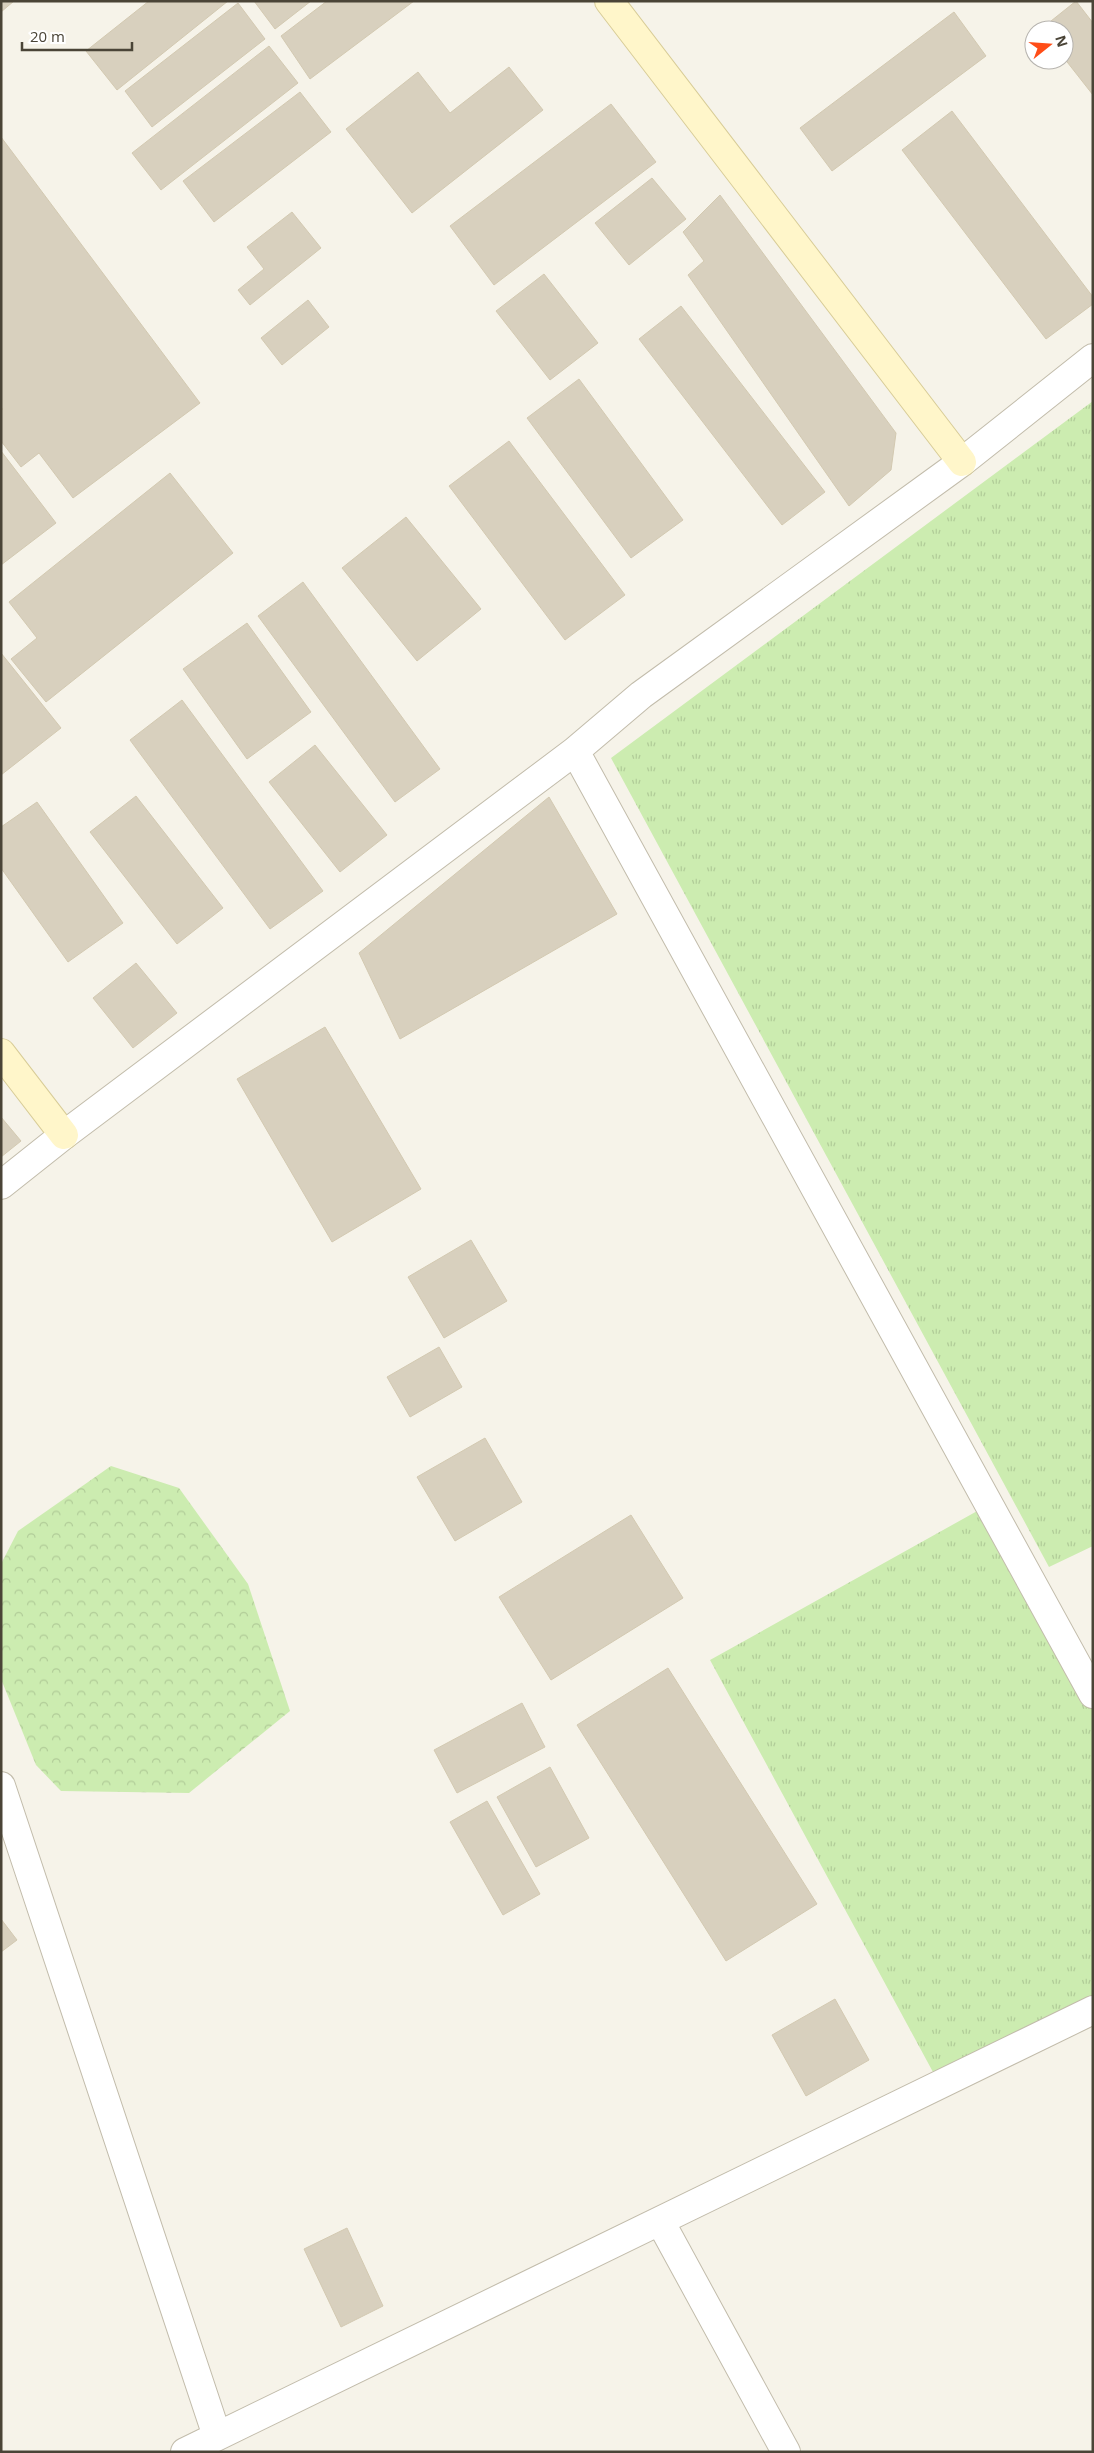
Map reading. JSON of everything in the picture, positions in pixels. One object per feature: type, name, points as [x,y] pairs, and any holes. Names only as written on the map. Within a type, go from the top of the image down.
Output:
[{"type":"street","points":[[609,1],[962,462]]},
{"type":"street","points":[[1,1185],[64,1135],[575,751],[641,695],[962,462],[1093,358]]},
{"type":"street","points":[[575,751],[1093,1694]]},
{"type":"street","points":[[1,1053],[64,1135]]},
{"type":"street","points":[[1,1786],[217,2436]]},
{"type":"street","points":[[185,2452],[1093,2010]]},
{"type":"street","points":[[660,2221],[786,2452]]},
{"type":"green space","points":[[1093,401],[1093,1546],[1049,1567],[611,758]]},
{"type":"green space","points":[[111,1466],[179,1488],[248,1584],[290,1711],[189,1793],[61,1791],[36,1765],[1,1679],[1,1564],[18,1531]]},
{"type":"green space","points":[[988,1505],[1093,1694],[1093,2010],[940,2085],[710,1660]]},
{"type":"building","points":[[1,1],[14,1],[1,12]]},
{"type":"building","points":[[149,1],[228,1],[117,90],[86,51]]},
{"type":"building","points":[[254,1],[311,1],[275,29]]},
{"type":"building","points":[[327,1],[414,1],[310,79],[281,36]]},
{"type":"building","points":[[1076,1],[1093,23],[1093,95],[1073,70],[1074,20],[1052,20]]},
{"type":"building","points":[[238,3],[265,39],[152,127],[125,91]]},
{"type":"building","points":[[954,12],[986,56],[832,171],[800,128]]},
{"type":"building","points":[[269,46],[298,83],[161,190],[132,153]]},
{"type":"building","points":[[509,67],[543,110],[412,213],[346,129],[418,72],[450,113]]},
{"type":"building","points":[[300,92],[331,132],[214,222],[183,181]]},
{"type":"building","points":[[611,104],[656,162],[494,285],[450,226]]},
{"type":"building","points":[[952,111],[1093,297],[1093,304],[1046,339],[902,150]]},
{"type":"building","points":[[1,137],[200,403],[73,498],[39,453],[21,467],[1,441],[1,411],[3,409],[1,407]]},
{"type":"building","points":[[652,178],[686,219],[629,265],[595,223]]},
{"type":"building","points":[[720,195],[896,433],[891,470],[849,506],[688,275],[704,261],[683,232]]},
{"type":"building","points":[[292,212],[321,248],[250,305],[238,290],[264,269],[247,247]]},
{"type":"building","points":[[544,274],[598,343],[550,380],[496,311]]},
{"type":"building","points":[[308,300],[329,327],[282,365],[261,338]]},
{"type":"building","points":[[681,306],[825,492],[782,525],[639,339]]},
{"type":"building","points":[[579,379],[683,520],[631,558],[527,418]]},
{"type":"building","points":[[509,441],[625,595],[565,640],[449,486]]},
{"type":"building","points":[[1,451],[56,523],[1,565]]},
{"type":"building","points":[[170,473],[233,553],[46,702],[11,659],[37,638],[9,602]]},
{"type":"building","points":[[406,517],[481,609],[417,661],[342,568]]},
{"type":"building","points":[[303,582],[440,769],[395,802],[258,616]]},
{"type":"building","points":[[247,623],[311,712],[247,759],[183,669]]},
{"type":"building","points":[[1,653],[61,728],[1,775]]},
{"type":"building","points":[[182,700],[323,891],[270,929],[130,740]]},
{"type":"building","points":[[315,745],[387,835],[340,872],[269,782]]},
{"type":"building","points":[[136,796],[223,908],[177,944],[90,832]]},
{"type":"building","points":[[549,797],[617,914],[400,1039],[359,953]]},
{"type":"building","points":[[37,802],[123,923],[68,962],[1,868],[1,827]]},
{"type":"building","points":[[136,963],[177,1013],[133,1048],[93,998]]},
{"type":"building","points":[[325,1027],[421,1189],[332,1242],[237,1079]]},
{"type":"building","points":[[1,1117],[21,1141],[1,1157]]},
{"type":"building","points":[[471,1240],[507,1301],[444,1338],[408,1277]]},
{"type":"building","points":[[439,1347],[462,1387],[410,1417],[387,1377]]},
{"type":"building","points":[[485,1438],[522,1502],[455,1541],[417,1477]]},
{"type":"building","points":[[631,1515],[683,1598],[551,1680],[499,1597]]},
{"type":"building","points":[[668,1668],[817,1904],[726,1961],[577,1725]]},
{"type":"building","points":[[522,1703],[545,1747],[457,1793],[434,1750]]},
{"type":"building","points":[[550,1767],[589,1838],[536,1867],[497,1797]]},
{"type":"building","points":[[487,1801],[540,1894],[503,1915],[450,1822]]},
{"type":"building","points":[[1,1919],[17,1940],[1,1952]]},
{"type":"building","points":[[835,1999],[869,2060],[806,2096],[772,2035]]},
{"type":"building","points":[[347,2228],[383,2306],[341,2327],[304,2249]]}]
